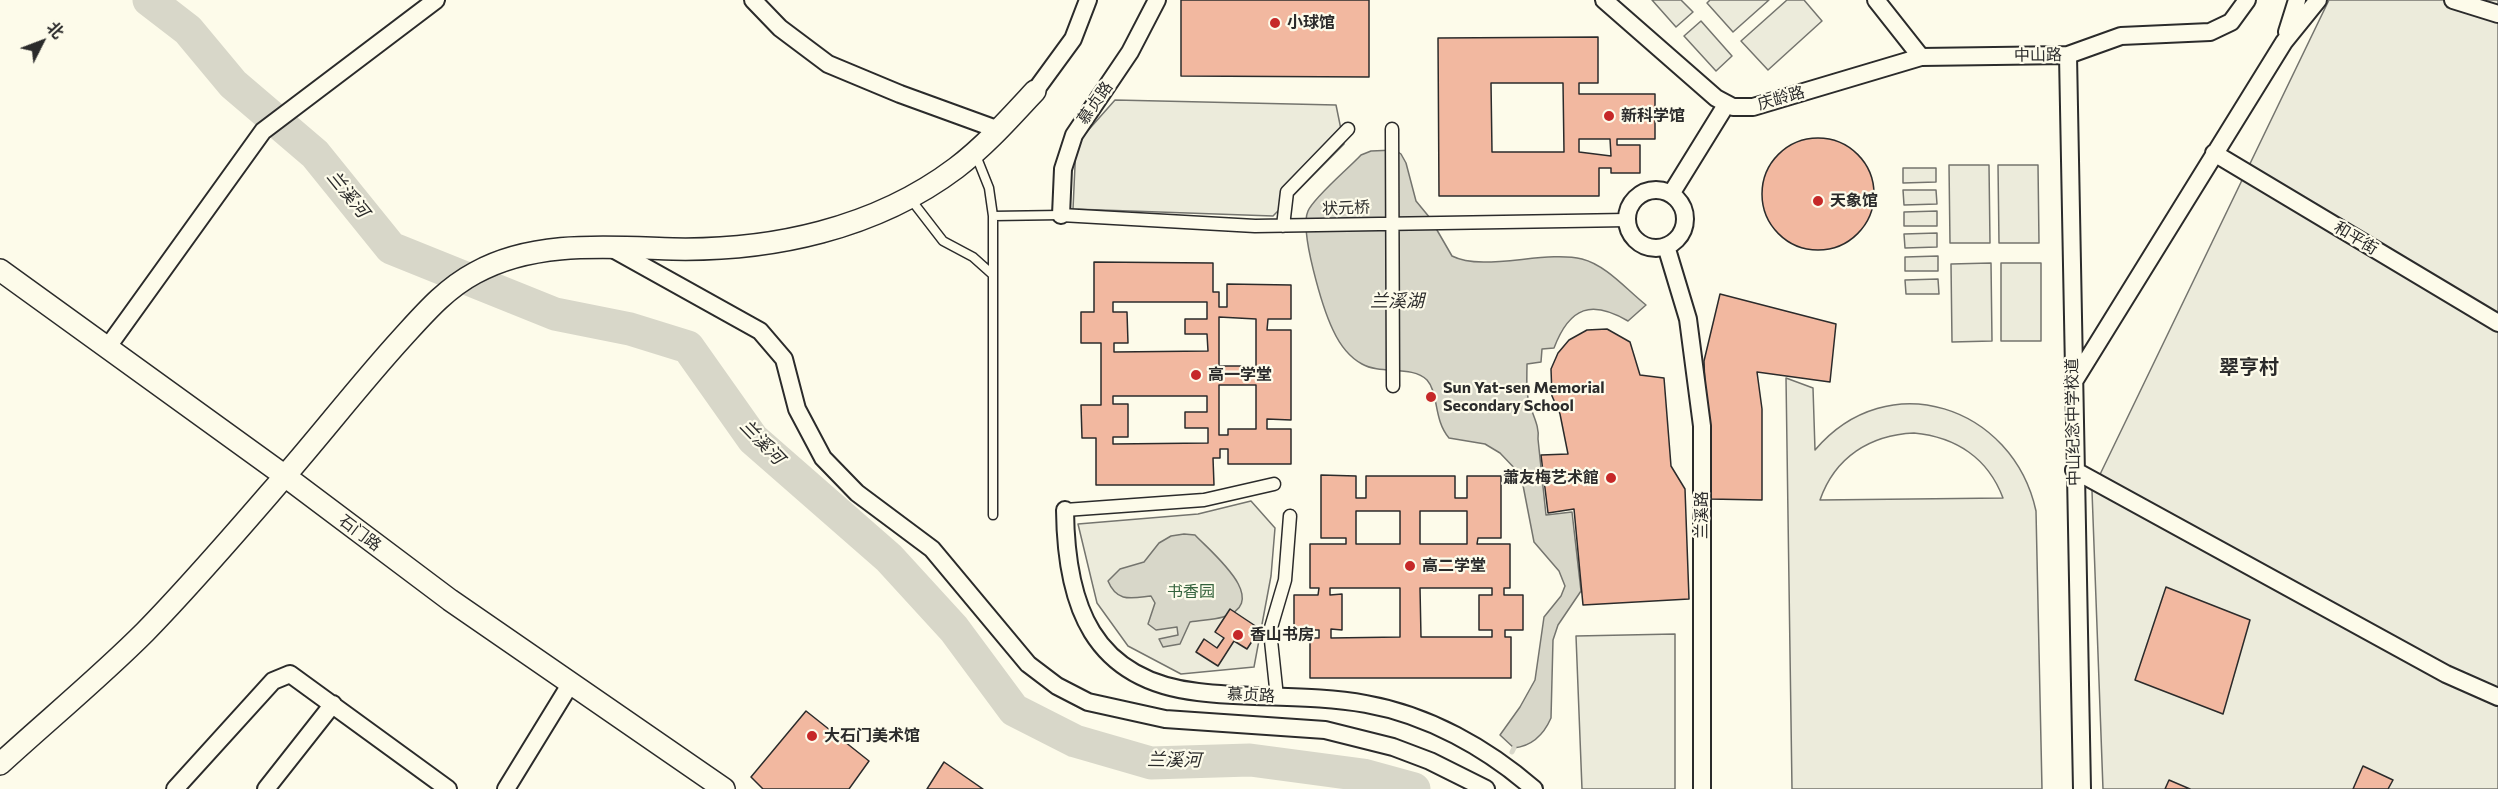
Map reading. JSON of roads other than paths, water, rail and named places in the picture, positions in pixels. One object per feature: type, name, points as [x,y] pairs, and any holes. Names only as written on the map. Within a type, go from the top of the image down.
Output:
[{"type":"street","points":[[107,348],[262,131],[436,0]]},
{"type":"street","points":[[753,0],[780,27],[828,64],[900,94],[999,130]]},
{"type":"street","points":[[0,764],[144,633],[285,476],[432,305],[452,287],[497,263],[547,251],[610,247],[708,249],[783,241],[853,221],[909,197],[932,184],[975,153],[1035,92],[1073,39],[1088,0]]},
{"type":"street","name":"慕贞路","points":[[1061,214],[1064,169],[1074,135],[1130,52],[1157,0]]},
{"type":"street","points":[[1604,0],[1726,105],[1671,194]]},
{"type":"street","points":[[1876,0],[1921,57]]},
{"type":"street","name":"中山路","points":[[1921,57],[2068,55],[2121,36],[2210,32],[2221,29],[2240,13],[2247,0]]},
{"type":"street","points":[[2284,42],[2297,0]]},
{"type":"street","points":[[2072,383],[2284,42],[2318,0]]},
{"type":"street","points":[[2453,0],[2498,14]]},
{"type":"street","name":"中山纪念中学校道","points":[[2068,55],[2072,383],[2082,789]]},
{"type":"street","name":"庆龄路","points":[[1726,105],[1741,108],[1759,105],[1921,57]]},
{"type":"street","points":[[1283,226],[1287,192],[1348,129]]},
{"type":"street","name":"状元桥","points":[[1392,129],[1393,383]]},
{"type":"street","name":"和平街","points":[[2214,153],[2498,323]]},
{"type":"street","points":[[1663,190],[1671,194],[1683,208],[1684,226],[1674,242],[1666,246],[1648,247],[1640,243],[1633,237],[1627,220],[1631,203],[1645,191],[1663,190]]},
{"type":"street","name":"状元桥","points":[[1061,214],[1283,226],[1627,220]]},
{"type":"street","name":"兰溪路","points":[[1666,246],[1688,319],[1702,426],[1702,789]]},
{"type":"street","points":[[610,247],[760,331],[784,358],[797,409],[823,458],[857,493],[932,549],[1028,664],[1057,686],[1088,702],[1164,719],[1325,730],[1393,747],[1430,761],[1486,789]]},
{"type":"street","name":"石门路","points":[[0,270],[285,476],[450,600],[724,789]]},
{"type":"street","points":[[2074,470],[2446,674],[2498,697]]},
{"type":"street","points":[[1065,510],[1204,500],[1274,484]]},
{"type":"street","name":"慕贞路","points":[[1065,510],[1066,554],[1074,597],[1087,624],[1109,653],[1143,678],[1170,687],[1200,693],[1367,704],[1430,724],[1495,759],[1534,789]]},
{"type":"street","points":[[1277,697],[1270,631],[1285,580],[1290,516]]},
{"type":"street","points":[[175,789],[273,681],[290,674],[448,789]]},
{"type":"street","points":[[506,789],[571,683]]},
{"type":"street","points":[[266,789],[333,704]]},
{"type":"lane","points":[[975,153],[989,188],[993,216],[993,515]]},
{"type":"lane","points":[[909,197],[943,241],[973,258],[992,274]]},
{"type":"lane","points":[[993,216],[1061,214]]},
{"type":"water","name":"兰溪湖","points":[[1395,150],[1401,154],[1406,163],[1416,201],[1430,218],[1452,256],[1480,262],[1550,257],[1582,259],[1608,272],[1646,305],[1628,321],[1604,310],[1583,311],[1567,323],[1554,348],[1542,349],[1541,362],[1527,364],[1527,394],[1538,429],[1546,515],[1572,512],[1581,591],[1558,625],[1553,640],[1551,718],[1537,738],[1520,747],[1514,748],[1500,735],[1520,707],[1535,680],[1544,617],[1561,596],[1565,586],[1559,571],[1534,542],[1521,475],[1500,453],[1485,444],[1449,438],[1440,423],[1431,385],[1421,375],[1370,367],[1349,354],[1338,340],[1329,320],[1309,252],[1306,221],[1308,211],[1317,198],[1361,155],[1371,151]]},
{"type":"water","points":[[1195,535],[1225,565],[1241,589],[1242,600],[1237,610],[1223,617],[1190,622],[1180,644],[1163,647],[1159,639],[1178,635],[1177,627],[1156,630],[1148,624],[1155,603],[1151,596],[1126,598],[1116,593],[1108,581],[1120,569],[1144,562],[1159,543],[1171,536]]},
{"type":"waterway","name":"兰溪河","points":[[149,0],[188,30],[233,84],[315,154],[391,248],[555,314],[630,329],[688,347],[753,439],[889,558],[954,629],[1014,710],[1075,741],[1151,763],[1250,760],[1363,775],[1414,789]]},
{"type":"waterway","points":[[1512,752],[1514,748]]},
{"type":"place","name":"小球馆","points":[[1275,23]]},
{"type":"place","name":"新科学馆","points":[[1609,116]]},
{"type":"place","name":"天象馆","points":[[1818,201]]},
{"type":"place","name":"高一学堂","points":[[1196,375]]},
{"type":"place","name":"Sun Yat-sen Memorial Secondary School","points":[[1431,397]]},
{"type":"place","name":"蕭友梅艺术館","points":[[1611,478]]},
{"type":"place","name":"高二学堂","points":[[1410,566]]},
{"type":"place","name":"香山书房","points":[[1238,635]]},
{"type":"place","name":"大石门美术馆","points":[[812,736]]},
{"type":"district","name":"翠亨村","points":[[2249,367]]},
{"type":"park label","name":"书香园","points":[[1191,592]]}]
